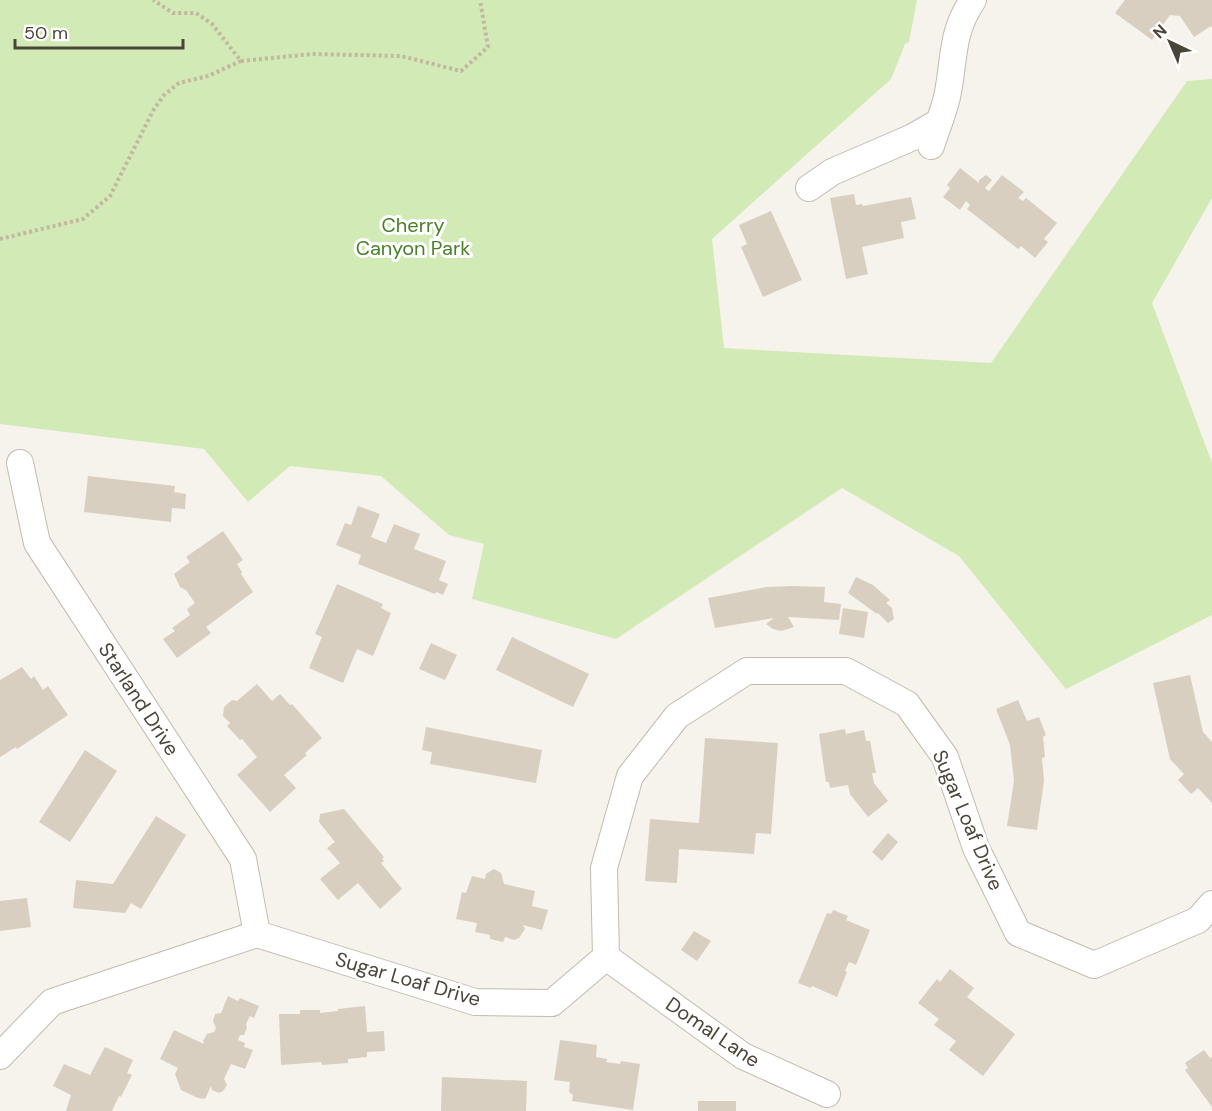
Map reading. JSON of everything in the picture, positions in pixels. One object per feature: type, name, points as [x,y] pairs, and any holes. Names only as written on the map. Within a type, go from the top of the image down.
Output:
[{"type":"street","points":[[931,146],[946,98],[955,37],[963,15],[973,0]]},
{"type":"street","points":[[809,189],[832,172],[913,137],[939,122]]},
{"type":"street","name":"Starland Drive","points":[[20,463],[37,543],[243,859],[257,934]]},
{"type":"street","name":"Sugar Loaf Drive","points":[[257,934],[474,1002],[552,1003],[606,957],[604,868],[630,776],[677,716],[747,671],[846,671],[907,704],[945,757],[976,848],[1018,933],[1094,965],[1198,920],[1212,904]]},
{"type":"street","points":[[0,1056],[52,1002],[257,934]]},
{"type":"street","name":"Domal Lane","points":[[606,957],[743,1056],[827,1094]]},
{"type":"path","points":[[153,0],[173,13],[196,13],[212,24],[241,62]]},
{"type":"path","points":[[0,239],[82,219],[110,196],[154,109],[164,95],[179,83],[208,76],[241,62],[312,54],[401,56],[461,70],[488,47],[480,0]]},
{"type":"green space","name":"Cherry Canyon Park","points":[[0,0],[917,0],[909,42],[905,44],[891,79],[712,239],[724,348],[991,363],[1187,81],[1212,79],[1212,198],[1152,303],[1212,463],[1212,615],[1066,689],[959,556],[842,488],[616,639],[472,599],[484,544],[449,535],[381,476],[290,466],[248,502],[204,449],[0,424]]},
{"type":"building","points":[[1125,0],[1212,0],[1212,28],[1211,26],[1194,37],[1180,16],[1170,15],[1152,40],[1115,13]]},
{"type":"building","points":[[960,168],[979,183],[979,180],[986,175],[992,180],[985,188],[989,191],[1002,175],[1024,192],[1018,198],[1023,201],[1026,198],[1057,223],[1044,239],[1048,242],[1035,258],[1021,246],[1018,249],[967,209],[970,205],[966,201],[960,210],[943,197],[950,188],[947,185]]},
{"type":"building","points":[[854,194],[856,205],[862,204],[863,206],[911,197],[916,219],[901,222],[904,238],[862,247],[868,274],[846,279],[830,198]]},
{"type":"building","points":[[771,211],[802,280],[763,297],[741,247],[747,244],[739,225]]},
{"type":"building","points":[[88,476],[175,486],[174,492],[186,494],[185,509],[172,508],[171,522],[84,512]]},
{"type":"building","points":[[358,506],[380,514],[371,537],[386,543],[394,524],[420,534],[414,549],[446,561],[439,580],[448,584],[443,595],[436,592],[435,594],[358,564],[361,555],[336,545],[345,523],[351,525]]},
{"type":"building","points":[[223,531],[243,560],[237,564],[253,592],[206,627],[211,633],[177,658],[163,639],[175,631],[172,628],[190,615],[187,609],[195,603],[186,590],[180,587],[174,574],[190,562],[186,557]]},
{"type":"building","points":[[856,577],[873,585],[890,600],[886,603],[892,608],[894,619],[888,623],[878,613],[848,593]]},
{"type":"building","points":[[337,584],[383,604],[381,608],[391,613],[373,656],[357,649],[343,683],[309,668],[322,637],[315,634]]},
{"type":"building","points":[[766,587],[825,587],[824,602],[841,604],[839,620],[788,617],[794,627],[781,631],[766,624],[774,618],[715,628],[708,598]]},
{"type":"building","points":[[843,608],[868,612],[864,638],[839,634]]},
{"type":"building","points":[[512,637],[589,674],[573,707],[496,670]]},
{"type":"building","points":[[431,643],[457,655],[445,680],[419,669]]},
{"type":"building","points":[[22,667],[31,679],[34,676],[43,690],[48,686],[68,715],[17,749],[16,747],[0,757],[0,680]]},
{"type":"building","points":[[1190,675],[1203,732],[1212,742],[1212,803],[1198,788],[1191,794],[1178,780],[1184,774],[1170,759],[1153,683]]},
{"type":"building","points":[[257,684],[272,701],[280,694],[322,738],[284,775],[296,788],[270,812],[237,775],[257,757],[227,726],[230,723],[223,716],[224,707],[232,700],[237,701]]},
{"type":"building","points":[[1018,700],[1027,721],[1039,717],[1046,735],[1043,737],[1044,781],[1037,830],[1007,826],[1014,781],[1010,745],[996,709]]},
{"type":"building","points":[[426,727],[542,750],[536,783],[430,764],[432,752],[422,750]]},
{"type":"building","points":[[845,729],[846,734],[864,730],[866,741],[870,741],[876,773],[872,773],[874,783],[888,801],[868,817],[850,794],[848,785],[830,788],[829,782],[826,782],[819,734]]},
{"type":"building","points":[[705,738],[778,743],[771,834],[756,833],[754,854],[679,849],[677,883],[645,881],[650,819],[699,823]]},
{"type":"building","points":[[85,750],[117,771],[70,842],[39,822]]},
{"type":"building","points":[[344,809],[384,857],[381,863],[402,889],[380,909],[358,883],[338,900],[320,879],[340,863],[327,848],[335,842],[319,822],[320,814]]},
{"type":"building","points":[[156,816],[186,835],[141,909],[131,903],[125,913],[73,908],[76,880],[113,884]]},
{"type":"building","points":[[888,833],[898,842],[882,861],[872,852]]},
{"type":"building","points":[[494,869],[501,873],[504,884],[535,891],[532,906],[548,910],[542,930],[523,925],[525,929],[519,938],[514,940],[505,937],[503,942],[490,939],[490,935],[475,932],[477,923],[456,919],[462,892],[466,893],[472,876],[485,879],[486,874]]},
{"type":"building","points":[[27,898],[31,927],[0,931],[0,901]]},
{"type":"building","points":[[833,910],[848,916],[846,920],[870,930],[856,965],[849,962],[837,997],[812,986],[811,988],[798,983],[827,913],[831,914]]},
{"type":"building","points":[[694,931],[711,941],[697,961],[681,950]]},
{"type":"building","points":[[950,969],[974,988],[967,997],[1015,1034],[983,1076],[949,1050],[956,1041],[934,1025],[939,1019],[918,1003],[937,979],[940,982]]},
{"type":"building","points":[[228,996],[259,1006],[254,1018],[250,1016],[244,1035],[240,1035],[238,1040],[245,1043],[244,1047],[253,1050],[245,1069],[231,1064],[224,1079],[227,1085],[223,1091],[219,1093],[212,1090],[211,1086],[205,1099],[198,1098],[181,1090],[175,1074],[178,1068],[160,1059],[174,1030],[204,1044],[203,1041],[207,1034],[214,1032],[216,1028],[213,1021],[215,1014],[221,1013]]},
{"type":"building","points":[[365,1006],[367,1032],[384,1031],[385,1051],[367,1052],[367,1057],[348,1059],[348,1063],[322,1065],[321,1062],[281,1065],[279,1014],[300,1014],[300,1010],[320,1010],[320,1013]]},
{"type":"building","points":[[560,1040],[597,1045],[596,1057],[607,1059],[606,1062],[620,1064],[621,1061],[640,1064],[633,1110],[572,1101],[573,1095],[569,1092],[570,1082],[554,1080]]},
{"type":"building","points":[[105,1047],[133,1060],[127,1073],[132,1075],[121,1097],[119,1096],[112,1111],[66,1111],[71,1095],[53,1086],[64,1064],[90,1075]]},
{"type":"building","points":[[1204,1050],[1210,1058],[1212,1057],[1212,1107],[1185,1070],[1188,1068],[1185,1063]]},
{"type":"building","points":[[442,1077],[527,1081],[526,1111],[441,1111]]},
{"type":"building","points":[[698,1101],[736,1101],[736,1111],[698,1111]]}]
